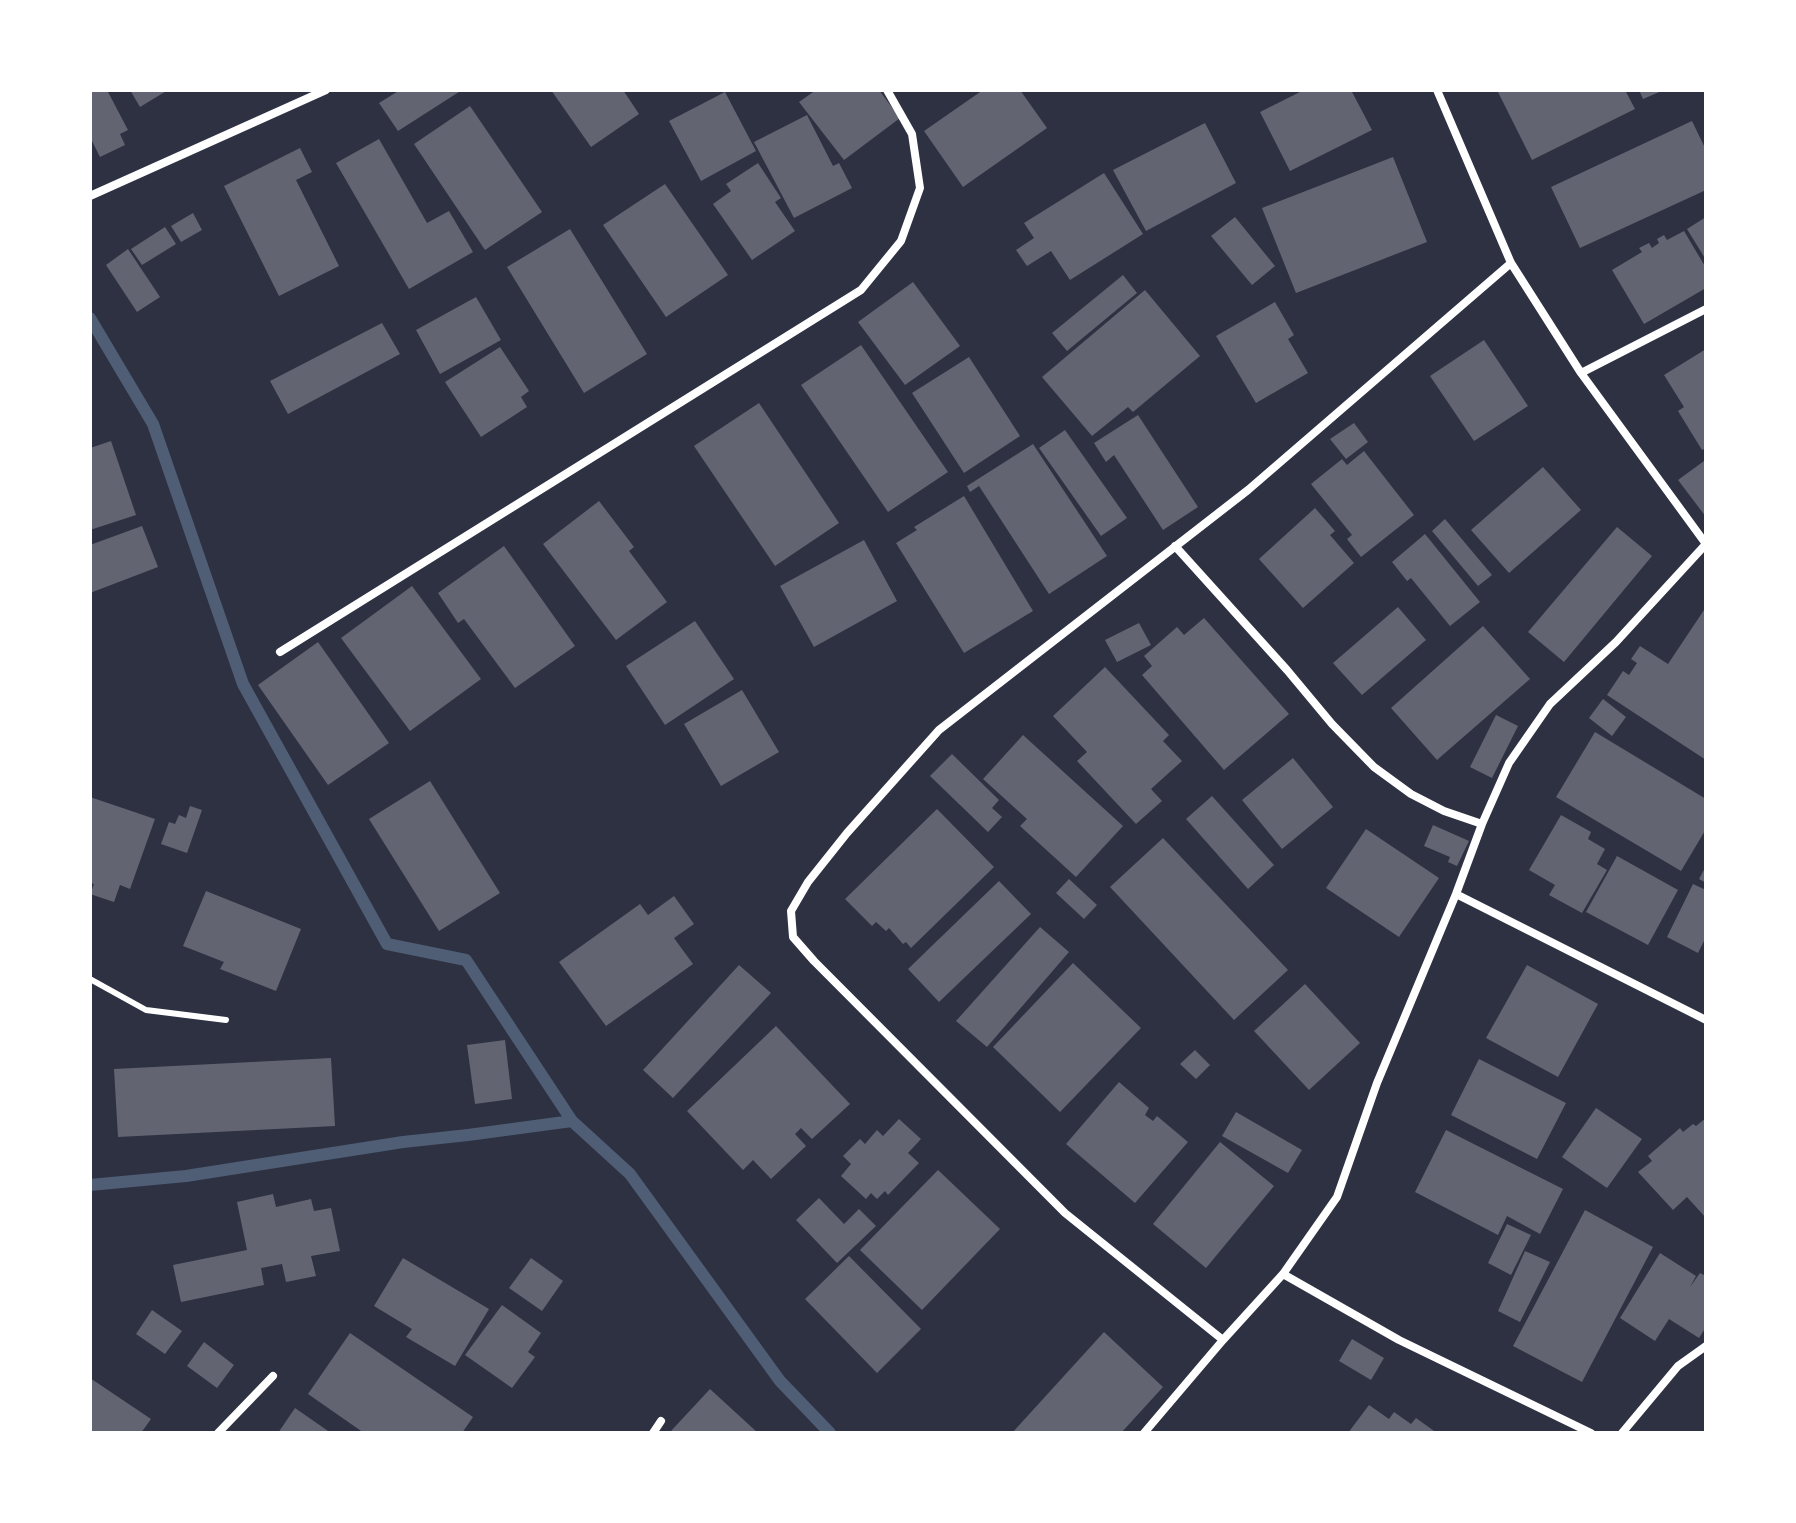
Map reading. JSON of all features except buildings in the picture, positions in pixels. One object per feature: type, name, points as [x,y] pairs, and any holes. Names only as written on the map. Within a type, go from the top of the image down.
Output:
[{"type":"street","points":[[280,652],[861,290],[901,241],[920,188],[912,134],[887,90]]},
{"type":"street","points":[[1144,1433],[1283,1274],[1337,1197],[1377,1083],[1509,763],[1550,704],[1616,642],[1706,544],[1581,373],[1511,263],[1437,90]]},
{"type":"street","points":[[90,196],[324,91]]},
{"type":"street","points":[[1223,1340],[1054,1202],[814,961],[793,937],[791,911],[808,882],[847,833],[939,730],[1248,490],[1511,263]]},
{"type":"street","points":[[1581,373],[1706,309]]},
{"type":"street","points":[[1175,546],[1332,724],[1374,767],[1411,794],[1444,811],[1482,824]]},
{"type":"street","points":[[1456,894],[1706,1020]]},
{"type":"street","points":[[1283,1274],[1399,1340],[1591,1433]]},
{"type":"street","points":[[1622,1433],[1678,1366],[1706,1346]]},
{"type":"street","points":[[218,1433],[273,1376]]},
{"type":"street","points":[[653,1433],[661,1421]]},
{"type":"lane","points":[[90,979],[146,1010],[226,1020]]},
{"type":"waterway","points":[[90,318],[153,424],[243,684],[387,944],[466,960],[572,1121],[630,1174],[780,1381],[830,1433]]},
{"type":"waterway","points":[[90,1185],[186,1176],[403,1142],[572,1121]]}]
